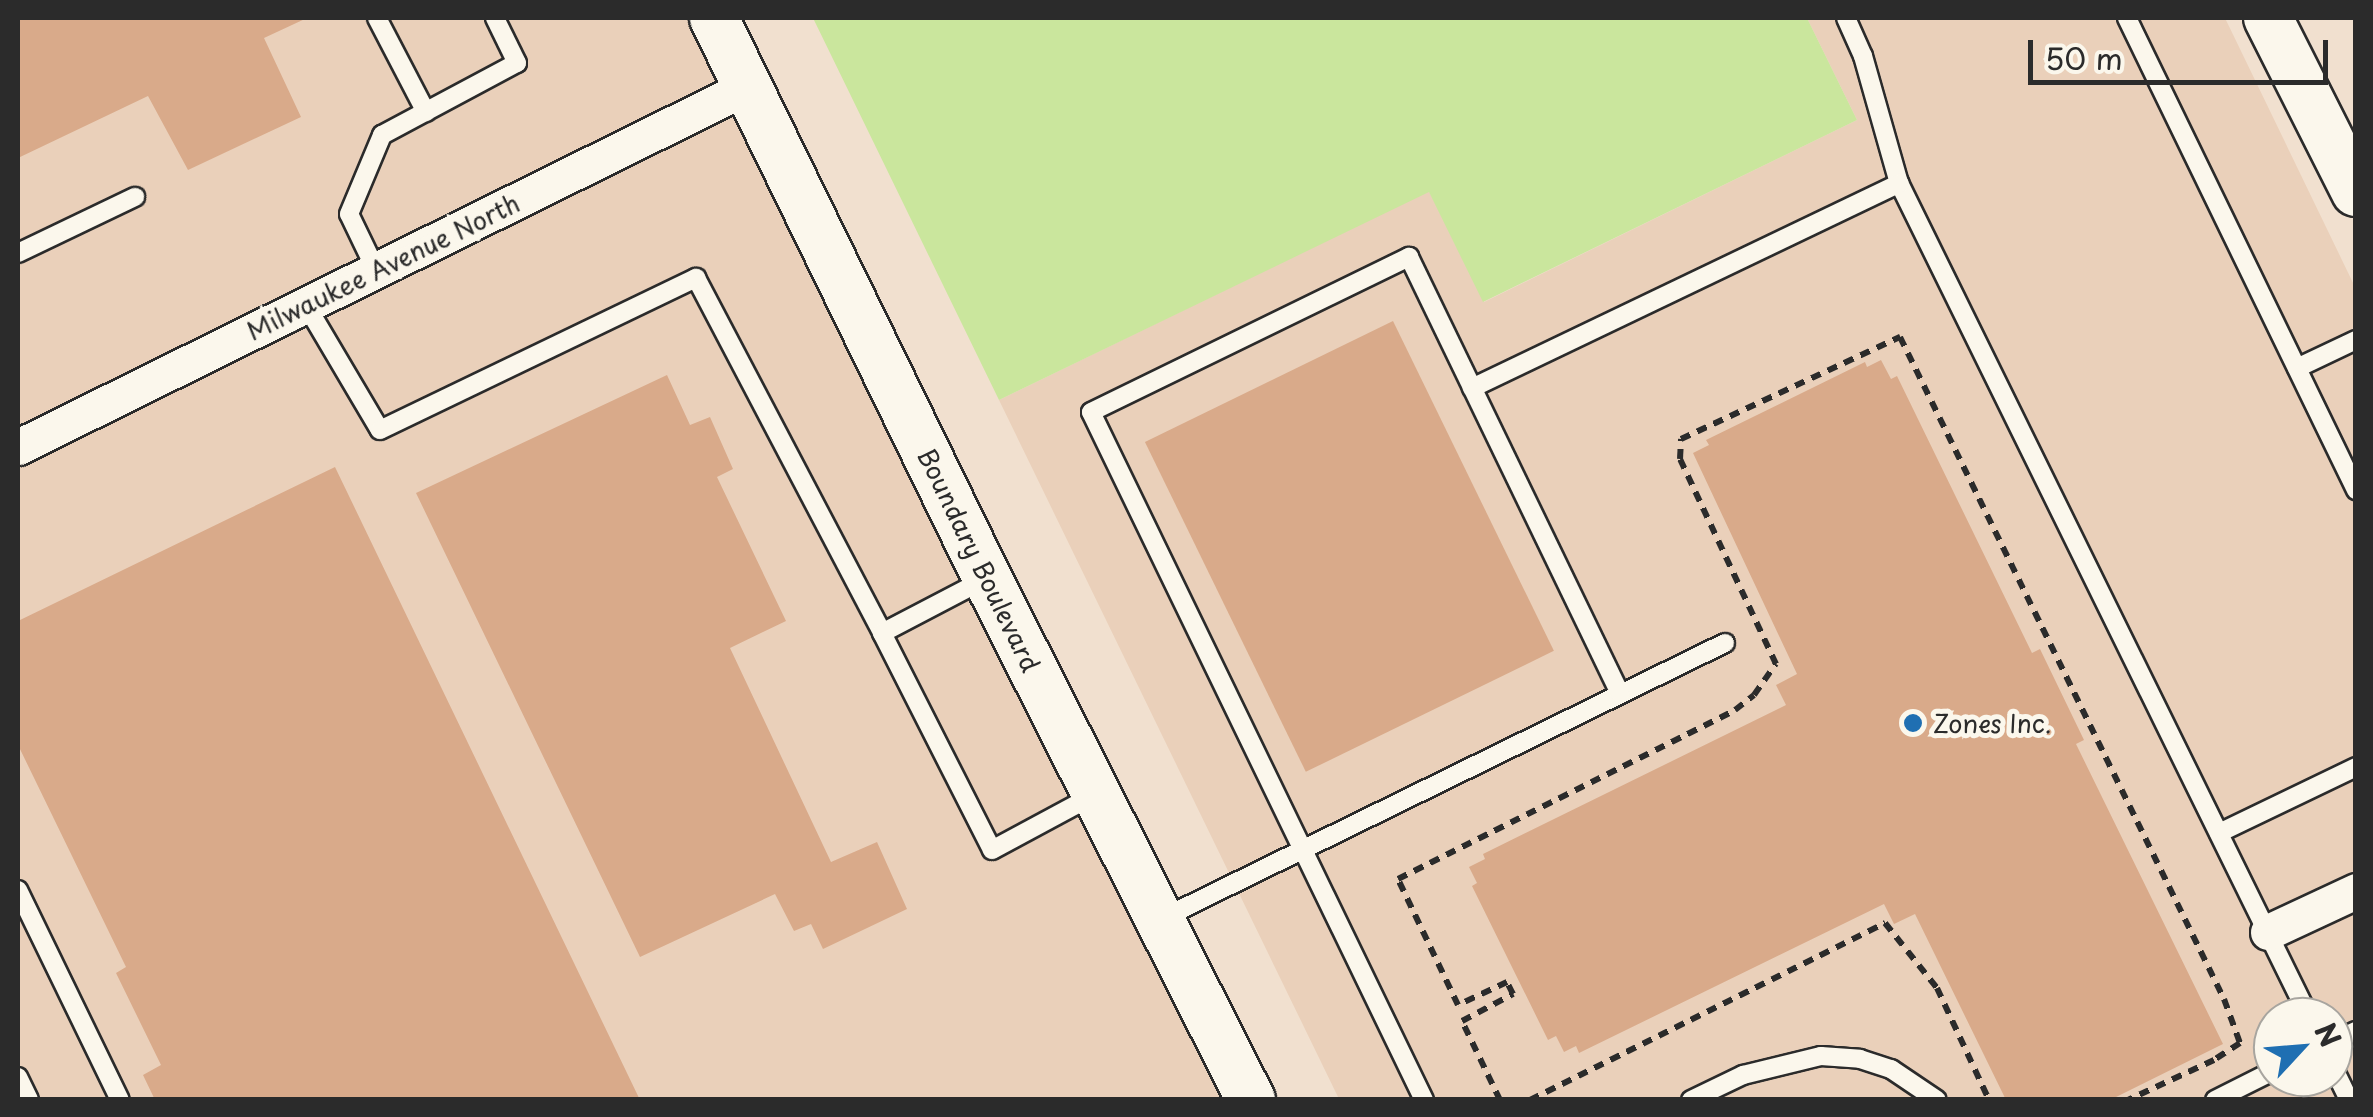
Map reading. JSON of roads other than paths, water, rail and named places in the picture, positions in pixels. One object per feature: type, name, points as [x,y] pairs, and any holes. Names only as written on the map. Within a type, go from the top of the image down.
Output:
[{"type":"street","name":"Boundary Boulevard","points":[[714,18],[987,578],[1251,1100]]},
{"type":"street","points":[[2268,18],[2356,192]]},
{"type":"street","name":"Milwaukee Avenue North","points":[[18,447],[749,86]]},
{"type":"street","points":[[2268,932],[2356,891]]},
{"type":"lane","points":[[377,18],[426,112]]},
{"type":"lane","points":[[376,270],[349,214],[382,136],[517,63],[495,18]]},
{"type":"lane","points":[[1846,18],[1863,56],[1899,183],[2299,997]]},
{"type":"lane","points":[[2127,18],[2356,490]]},
{"type":"lane","points":[[1472,388],[1899,183]]},
{"type":"lane","points":[[18,253],[135,196]]},
{"type":"lane","points":[[1424,1100],[1092,412],[1409,258],[1620,694]]},
{"type":"lane","points":[[306,305],[380,430],[696,278],[992,850],[1097,794]]},
{"type":"lane","points":[[2297,368],[2356,340]]},
{"type":"lane","points":[[882,633],[987,578]]},
{"type":"lane","points":[[1161,918],[1725,644]]},
{"type":"lane","points":[[2219,833],[2356,767]]},
{"type":"lane","points":[[18,890],[120,1100]]},
{"type":"lane","points":[[1691,1100],[1743,1075],[1821,1056],[1860,1059],[1891,1068],[1937,1100]]},
{"type":"lane","points":[[18,1077],[29,1100]]},
{"type":"lane","points":[[2215,1100],[2253,1081]]},
{"type":"place","name":"Zones Inc.","points":[[1913,723]]}]
